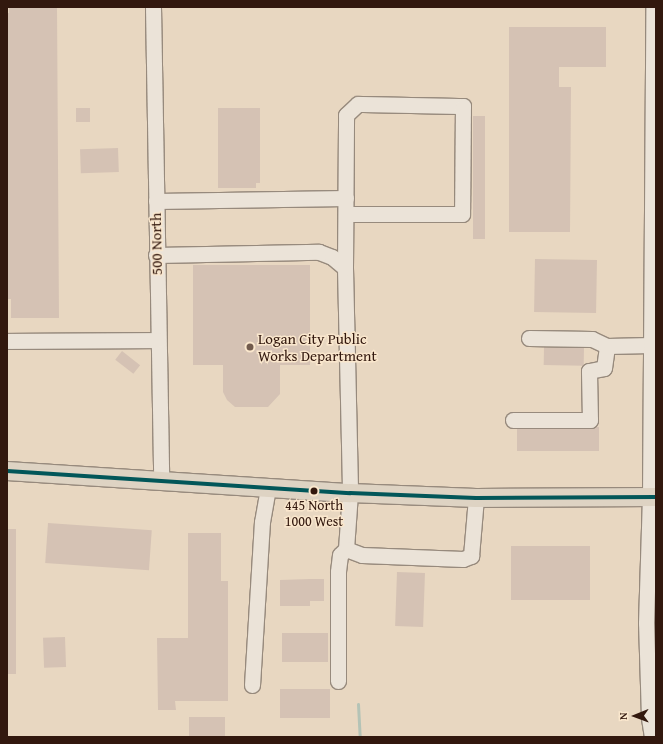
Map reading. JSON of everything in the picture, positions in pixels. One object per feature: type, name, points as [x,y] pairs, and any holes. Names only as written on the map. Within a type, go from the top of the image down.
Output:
[{"type":"main road","points":[[7,471],[350,493],[476,498],[653,497]]},
{"type":"street","name":"500 North","points":[[153,7],[161,481]]},
{"type":"street","points":[[652,7],[653,287],[651,345],[653,497],[646,623],[649,717],[652,737]]},
{"type":"street","points":[[338,681],[338,572],[340,555],[346,549],[350,493],[345,268],[346,115],[358,104],[464,106],[462,214],[346,214]]},
{"type":"street","points":[[156,201],[346,198]]},
{"type":"street","points":[[156,255],[319,252],[332,257],[345,268]]},
{"type":"street","points":[[529,338],[592,339],[607,346],[651,345]]},
{"type":"street","points":[[7,341],[158,340]]},
{"type":"street","points":[[513,420],[590,420],[589,371],[604,368],[607,346]]},
{"type":"street","points":[[252,685],[262,522],[268,488]]},
{"type":"street","points":[[346,549],[362,555],[463,559],[471,556],[476,498]]},
{"type":"building","points":[[9,7],[57,7],[59,318],[11,318],[11,299],[7,299],[7,13],[9,13]]},
{"type":"building","points":[[509,27],[606,27],[606,67],[559,67],[559,87],[571,87],[570,232],[509,232]]},
{"type":"building","points":[[76,108],[90,108],[90,122],[76,122]]},
{"type":"building","points":[[218,108],[260,108],[260,183],[256,183],[256,188],[218,188]]},
{"type":"building","points":[[473,116],[485,116],[485,239],[473,239]]},
{"type":"building","points":[[118,148],[119,172],[81,173],[80,149]]},
{"type":"building","points":[[535,259],[597,260],[596,313],[534,312]]},
{"type":"building","points":[[193,265],[310,265],[310,365],[280,365],[280,394],[268,407],[235,407],[227,400],[223,392],[223,365],[193,365]]},
{"type":"building","points":[[544,347],[584,348],[584,366],[544,365]]},
{"type":"building","points":[[122,351],[140,365],[133,374],[115,360]]},
{"type":"building","points":[[517,427],[599,427],[599,451],[517,451]]},
{"type":"building","points":[[48,523],[152,530],[149,570],[45,563]]},
{"type":"building","points":[[7,529],[16,529],[16,674],[7,674]]},
{"type":"building","points":[[188,533],[221,533],[221,581],[228,581],[228,701],[175,701],[176,710],[158,710],[157,638],[188,638]]},
{"type":"building","points":[[511,546],[590,546],[590,600],[511,600]]},
{"type":"building","points":[[397,572],[425,573],[423,627],[395,626]]},
{"type":"building","points":[[324,579],[324,601],[310,601],[310,606],[280,606],[280,580]]},
{"type":"building","points":[[282,633],[328,633],[328,662],[282,662]]},
{"type":"building","points":[[65,637],[66,667],[44,668],[43,638]]},
{"type":"building","points":[[280,689],[330,689],[330,718],[280,718]]},
{"type":"building","points":[[189,717],[225,717],[225,737],[189,737]]},
{"type":"waterway","points":[[358,704],[360,737]]},
{"type":"transit line","points":[[7,471],[350,493],[476,498],[656,497]]},
{"type":"place","name":"Logan City Public Works Department","points":[[250,347]]},
{"type":"place","name":"445 North 1000 West","points":[[314,491]]}]
